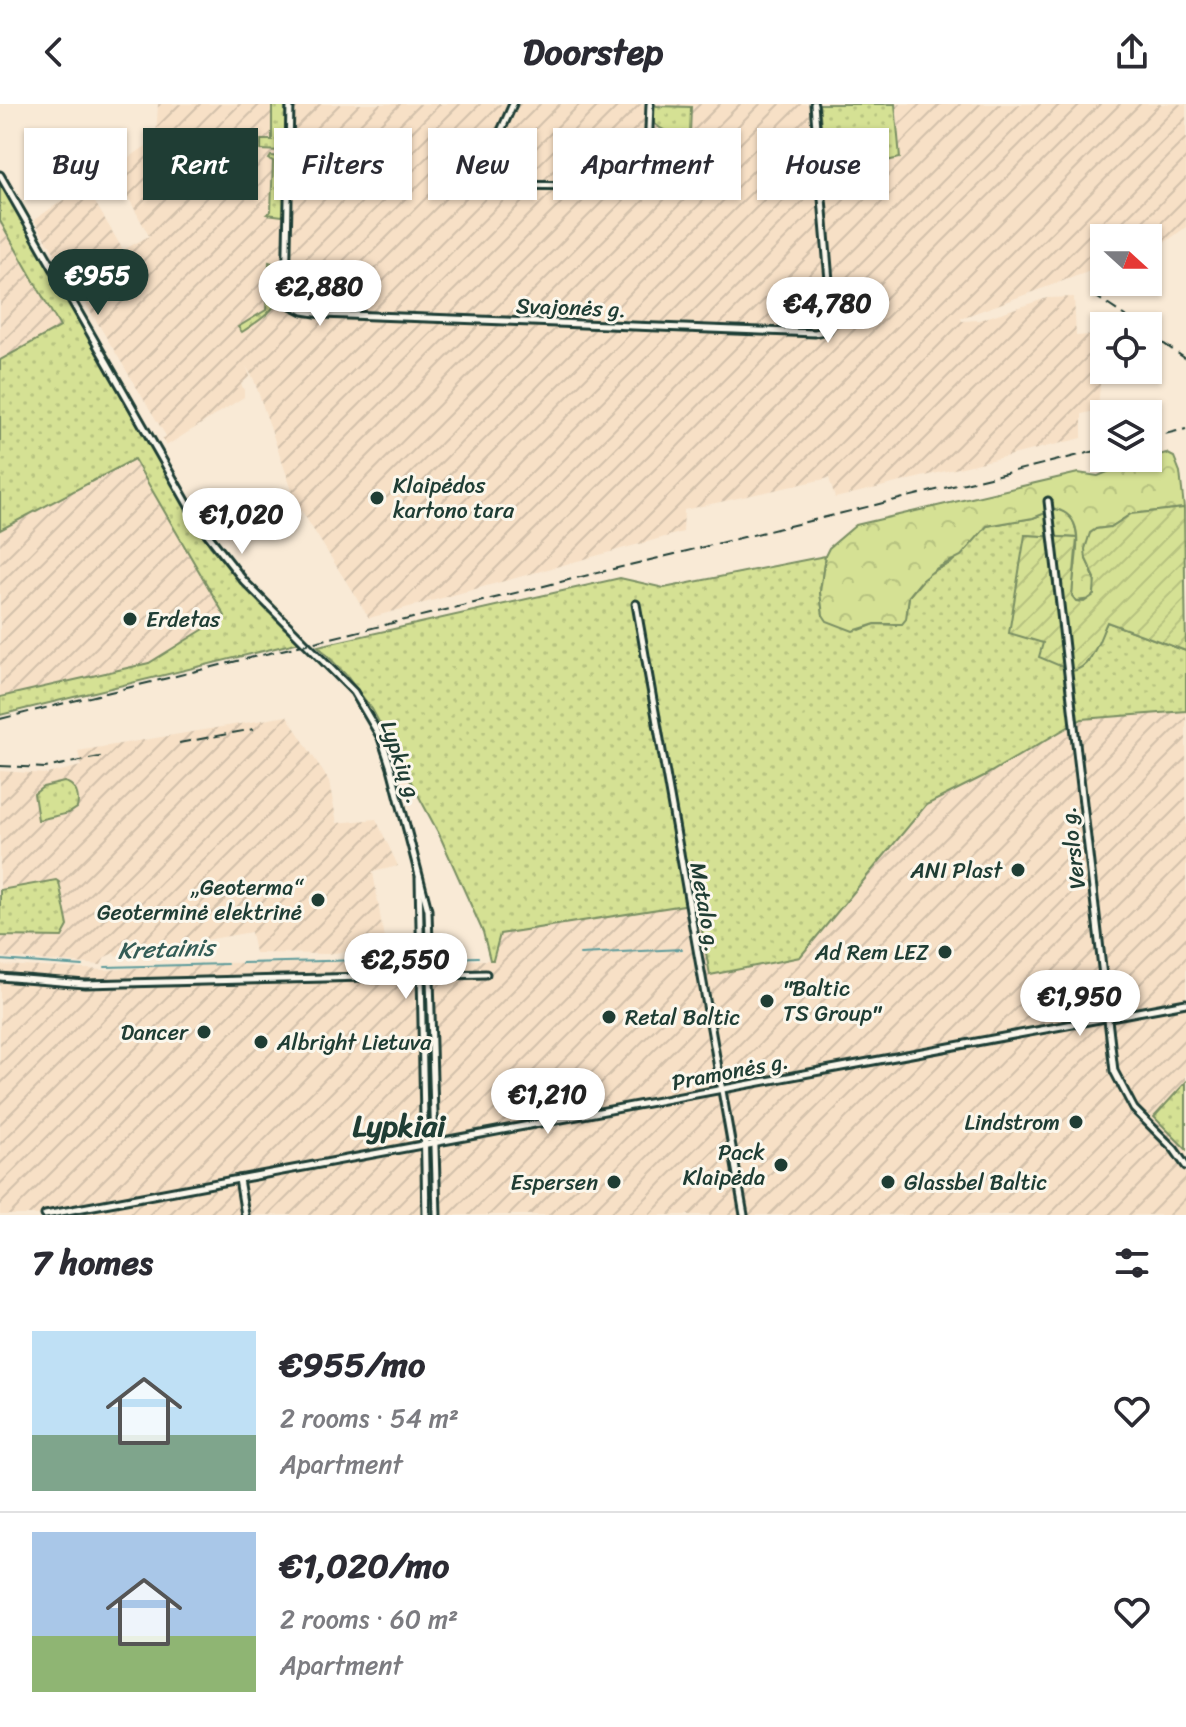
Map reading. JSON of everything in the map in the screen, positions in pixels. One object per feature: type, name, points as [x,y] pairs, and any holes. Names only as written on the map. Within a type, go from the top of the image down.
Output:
[{"type":"street","name":"Svajonės g.","points":[[290,104],[286,297],[287,303],[297,309],[322,314],[815,333],[828,330],[832,316],[814,104]]},
{"type":"street","points":[[513,104],[496,145],[496,179],[503,185],[586,186],[604,178],[647,178],[650,104]]},
{"type":"street","name":"Lypkių g.","points":[[0,175],[198,522],[244,581],[354,692],[376,728],[391,768],[428,910],[437,1215]]},
{"type":"street","name":"Verslo g.","points":[[1048,501],[1114,1071],[1134,1109],[1174,1149],[1186,1166]]},
{"type":"street","name":"Metalo g.","points":[[636,604],[744,1215]]},
{"type":"street","name":"Lypkių g.","points":[[417,865],[426,1215]]},
{"type":"street","points":[[0,977],[85,984],[486,974]]},
{"type":"street","name":"Pramonės g.","points":[[45,1215],[1186,1003]]},
{"type":"street","points":[[239,1179],[245,1215]]},
{"type":"shaded area","points":[[158,104],[1186,104],[1186,227],[1162,245],[1162,224],[1090,224],[1090,271],[961,318],[962,321],[979,320],[1047,298],[1074,297],[1076,336],[1090,335],[1090,384],[1100,384],[1099,400],[1090,400],[1090,412],[1082,414],[1082,438],[835,498],[829,478],[684,510],[683,532],[369,618],[296,502],[254,380],[246,366],[250,376],[241,384],[244,397],[166,446],[162,439],[166,436],[77,289],[73,291],[69,285],[73,282],[34,220],[63,200],[94,200],[123,250],[149,236],[127,195],[127,159],[143,148],[143,200],[258,200],[258,128],[157,128]]},
{"type":"shaded area","points":[[0,221],[60,327],[0,360]]},
{"type":"shaded area","points":[[134,459],[225,617],[149,663],[0,697],[0,530]]},
{"type":"shaded area","points":[[1186,711],[1186,1082],[1155,1117],[1186,1149],[1186,1215],[0,1215],[0,965],[106,970],[210,963],[493,960],[499,934],[697,903],[909,824],[926,805],[984,776],[1082,719]]},
{"type":"shaded area","points":[[287,716],[329,781],[337,823],[376,819],[398,866],[373,872],[385,945],[328,954],[255,953],[251,932],[115,956],[114,953],[105,957],[101,965],[0,957],[0,771],[47,774],[81,766],[78,751]]},
{"type":"green space","points":[[272,104],[285,104],[286,128],[274,128],[274,151],[261,150],[261,140],[272,140]]},
{"type":"green space","points":[[653,104],[691,107],[690,128],[660,128],[652,121]]},
{"type":"green space","points":[[819,104],[895,104],[900,158],[889,160],[889,128],[821,128]]},
{"type":"green space","points":[[274,156],[274,200],[284,200],[282,216],[267,214],[271,211],[273,161],[269,159]]},
{"type":"green space","points":[[0,181],[210,546],[236,576],[304,641],[0,715],[0,697],[149,663],[225,616],[134,459],[0,530],[0,360],[60,327],[0,221]]},
{"type":"green space","points":[[269,262],[283,266],[281,289],[277,290],[277,295],[281,295],[269,312],[242,332],[238,327],[266,310]]},
{"type":"green space","points":[[1162,454],[1174,457],[1180,472],[1184,508],[1131,514],[1111,527],[1096,529],[1086,559],[1095,584],[1091,599],[1076,601],[1072,597],[1077,533],[1074,522],[1067,514],[1055,509],[1033,518],[987,526],[961,556],[922,580],[909,596],[906,619],[902,624],[875,624],[853,631],[827,621],[823,615],[820,592],[825,556],[829,548],[856,525],[1078,473],[1098,476],[1107,472],[1162,472]]},
{"type":"green space","points":[[1184,508],[1186,651],[1107,622],[1090,659],[1072,671],[1039,657],[1043,643],[1009,633],[1025,535],[1077,538],[1072,596],[1076,601],[1084,602],[1094,595],[1095,578],[1085,549],[1090,533],[1111,527],[1131,514]]},
{"type":"green space","points":[[1055,509],[1072,519],[1077,538],[1025,535],[1043,643],[1088,662],[1107,622],[1186,651],[1186,711],[1082,719],[984,776],[926,805],[800,957],[710,975],[697,903],[500,934],[493,960],[490,960],[483,932],[439,834],[372,709],[318,646],[620,578],[664,588],[825,556],[820,592],[823,615],[860,630],[875,624],[896,625],[907,612],[909,596],[929,573],[951,563],[987,526],[1033,518]]},
{"type":"green space","points":[[64,782],[72,785],[76,792],[77,808],[69,813],[38,820],[34,794],[43,787]]},
{"type":"green space","points":[[56,880],[68,926],[62,937],[0,936],[0,890]]},
{"type":"green space","points":[[1186,1082],[1186,1149],[1154,1117]]},
{"type":"waterway","name":"Kretainis","points":[[580,954],[682,949]]},
{"type":"waterway","name":"Kretainis","points":[[446,958],[478,957]]},
{"type":"waterway","name":"Kretainis","points":[[242,963],[403,959]]},
{"type":"waterway","name":"Kretainis","points":[[0,960],[83,966]]},
{"type":"waterway","name":"Kretainis","points":[[105,967],[227,964]]},
{"type":"railway","points":[[1095,296],[1119,312]]},
{"type":"railway","points":[[1162,343],[1186,359]]},
{"type":"railway","points":[[1162,435],[1186,429]]},
{"type":"railway","points":[[0,719],[1090,452]]},
{"type":"railway","points":[[179,743],[254,729]]},
{"type":"railway","points":[[0,766],[45,768],[104,756]]},
{"type":"place","name":"Klaipėdos kartono tara","points":[[377,498]]},
{"type":"place","name":"Erdetas","points":[[130,619]]},
{"type":"place","name":"ANI Plast","points":[[1018,870]]},
{"type":"place","name":"„Geoterma“ Geoterminė elektrinė","points":[[318,900]]},
{"type":"place","name":"Ad Rem LEZ","points":[[945,952]]},
{"type":"place","name":"\"Baltic TS Group\"","points":[[767,1001]]},
{"type":"place","name":"Retal Baltic","points":[[609,1017]]},
{"type":"place","name":"Dancer","points":[[204,1032]]},
{"type":"place","name":"Albright Lietuva","points":[[261,1042]]},
{"type":"place","name":"Lindstrom","points":[[1076,1122]]},
{"type":"place","name":"Pack Klaipėda","points":[[781,1165]]},
{"type":"place","name":"Espersen","points":[[614,1182]]},
{"type":"place","name":"Glassbel Baltic","points":[[888,1182]]},
{"type":"district","name":"Lypkiai","points":[[399,1126]]}]
